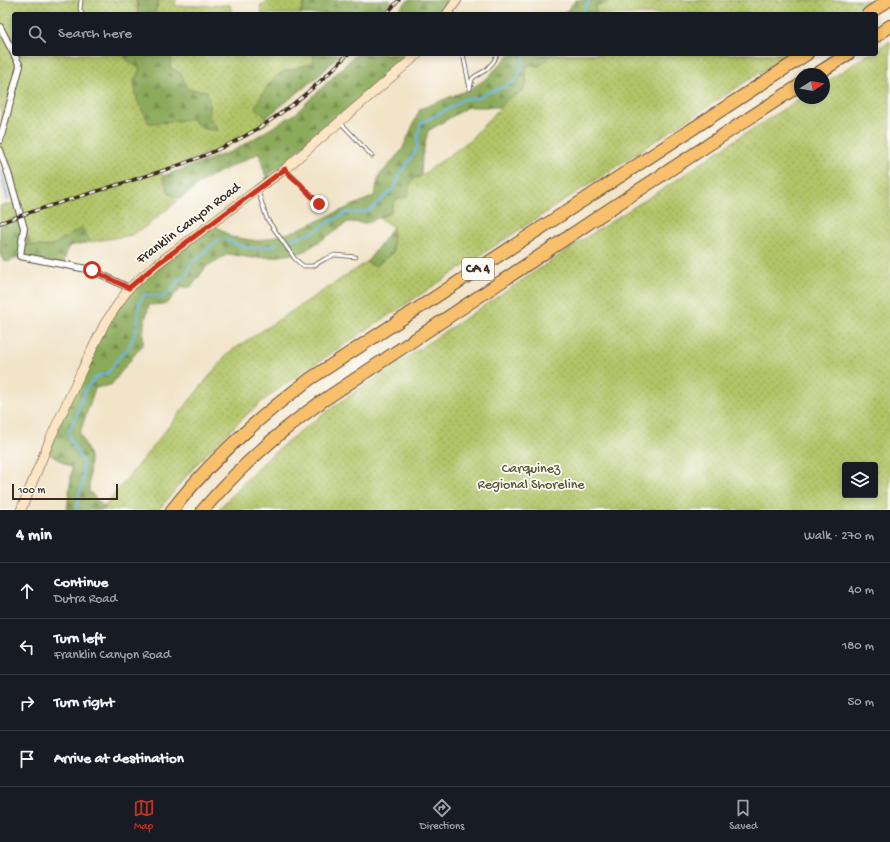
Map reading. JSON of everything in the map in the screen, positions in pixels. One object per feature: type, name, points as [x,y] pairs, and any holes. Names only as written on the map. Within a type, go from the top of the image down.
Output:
[{"type":"highway","points":[[871,12],[889,0]]},
{"type":"highway","points":[[878,35],[890,26]]},
{"type":"highway","name":"CA 4","points":[[172,510],[200,477],[238,438],[271,409],[306,383],[357,348],[804,56]]},
{"type":"highway","points":[[826,68],[845,56]]},
{"type":"highway","name":"CA 4","points":[[203,510],[234,476],[294,421],[456,311],[794,89]]},
{"type":"street","points":[[448,12],[457,0]]},
{"type":"street","points":[[0,27],[12,50]]},
{"type":"street","points":[[0,137],[20,66],[15,56]]},
{"type":"street","name":"Franklin Canyon Road","points":[[21,510],[51,437],[81,372],[105,323],[129,288],[156,265],[285,169],[416,56]]},
{"type":"street","points":[[0,150],[24,228],[20,256],[92,270],[129,288]]},
{"type":"lane","points":[[81,0],[81,12]]},
{"type":"lane","points":[[463,56],[470,89],[474,76],[486,70],[496,56]]},
{"type":"lane","points":[[340,122],[372,156]]},
{"type":"lane","points":[[285,169],[319,204]]},
{"type":"lane","points":[[258,190],[267,219],[295,259],[303,266],[313,266],[336,255],[356,258]]},
{"type":"green space","points":[[0,0],[136,0],[138,12],[12,12],[12,56],[126,56],[125,58],[140,69],[163,123],[192,119],[204,129],[218,130],[209,116],[209,103],[187,89],[181,74],[170,67],[172,56],[314,56],[314,63],[280,73],[256,107],[270,121],[217,150],[161,171],[169,194],[181,198],[145,227],[131,235],[91,242],[81,229],[49,247],[31,245],[24,228],[14,218],[0,223],[0,206],[16,203],[0,150],[0,140],[3,129],[0,105]]},
{"type":"green space","points":[[136,0],[158,0],[155,12],[138,12]]},
{"type":"green space","points":[[158,0],[176,0],[175,6],[230,5],[232,12],[155,12]]},
{"type":"green space","points":[[270,0],[306,0],[300,12],[262,12],[260,6]]},
{"type":"green space","points":[[307,0],[392,0],[381,12],[300,12]]},
{"type":"green space","points":[[408,0],[450,0],[441,12],[397,12]]},
{"type":"green space","points":[[576,0],[610,0],[607,3],[595,5],[596,12],[566,12]]},
{"type":"green space","points":[[610,0],[870,0],[852,12],[596,12],[595,5],[607,3]]},
{"type":"green space","name":"Carquinez Regional Shoreline","points":[[890,41],[890,510],[218,510],[254,471],[309,424],[599,229],[669,185],[794,102],[794,104],[830,104],[830,79],[866,56],[878,56],[878,49]]},
{"type":"green space","points":[[126,56],[172,56],[170,67],[181,74],[187,89],[207,91],[209,116],[218,130],[204,129],[192,119],[149,123],[137,100],[134,82],[140,69],[125,58]]},
{"type":"green space","points":[[314,56],[338,56],[322,73],[266,118],[255,107],[268,85],[280,73],[313,63]]},
{"type":"green space","points":[[354,56],[408,56],[266,178],[259,153],[207,178],[181,198],[169,194],[163,176],[233,151],[295,114]]},
{"type":"green space","points":[[508,56],[552,56],[539,66],[528,64],[525,72],[527,82],[523,91],[509,98],[500,107],[468,107],[428,131],[422,157],[421,176],[412,179],[407,197],[395,200],[390,213],[366,223],[348,222],[303,252],[275,257],[252,258],[228,254],[207,266],[191,287],[181,288],[166,304],[149,305],[144,324],[143,344],[111,385],[95,388],[80,433],[90,456],[89,491],[105,510],[67,510],[72,468],[45,451],[81,372],[129,288],[212,223],[231,237],[259,241],[292,232],[374,196],[379,176],[402,150],[420,109],[470,89],[486,79]]},
{"type":"green space","points":[[552,56],[785,56],[284,385],[244,417],[207,453],[186,476],[159,510],[105,510],[104,507],[228,353],[367,262],[375,266],[393,227],[379,218],[390,213],[395,200],[407,196],[411,179],[421,176],[469,141],[509,98],[523,91],[527,82],[525,72],[528,64],[539,66]]},
{"type":"green space","points":[[14,218],[19,219],[31,245],[49,247],[82,228],[91,242],[69,246],[63,264],[20,256],[8,262],[3,260],[0,255],[0,224]]},
{"type":"green space","points":[[393,227],[393,253],[375,266],[367,262]]},
{"type":"waterway","points":[[582,12],[590,0]]},
{"type":"waterway","points":[[287,241],[314,232],[348,212],[357,213],[370,210],[394,188],[402,171],[417,149],[421,123],[452,107],[463,99],[478,98],[507,86],[517,79],[525,56]]},
{"type":"waterway","points":[[0,169],[8,200]]},
{"type":"waterway","points":[[76,510],[83,481],[83,462],[71,441],[69,431],[86,389],[96,377],[108,373],[119,357],[128,349],[138,322],[139,303],[144,295],[153,295],[162,298],[171,291],[178,280],[187,275],[190,264],[198,259],[217,240],[226,240],[251,248],[262,248],[277,244]]},
{"type":"railway","points":[[388,12],[399,0]]},
{"type":"railway","points":[[0,223],[169,168],[219,149],[272,120],[304,95],[346,56]]},
{"type":"route","points":[[92,270],[129,288],[156,265],[285,169],[319,204]]}]
